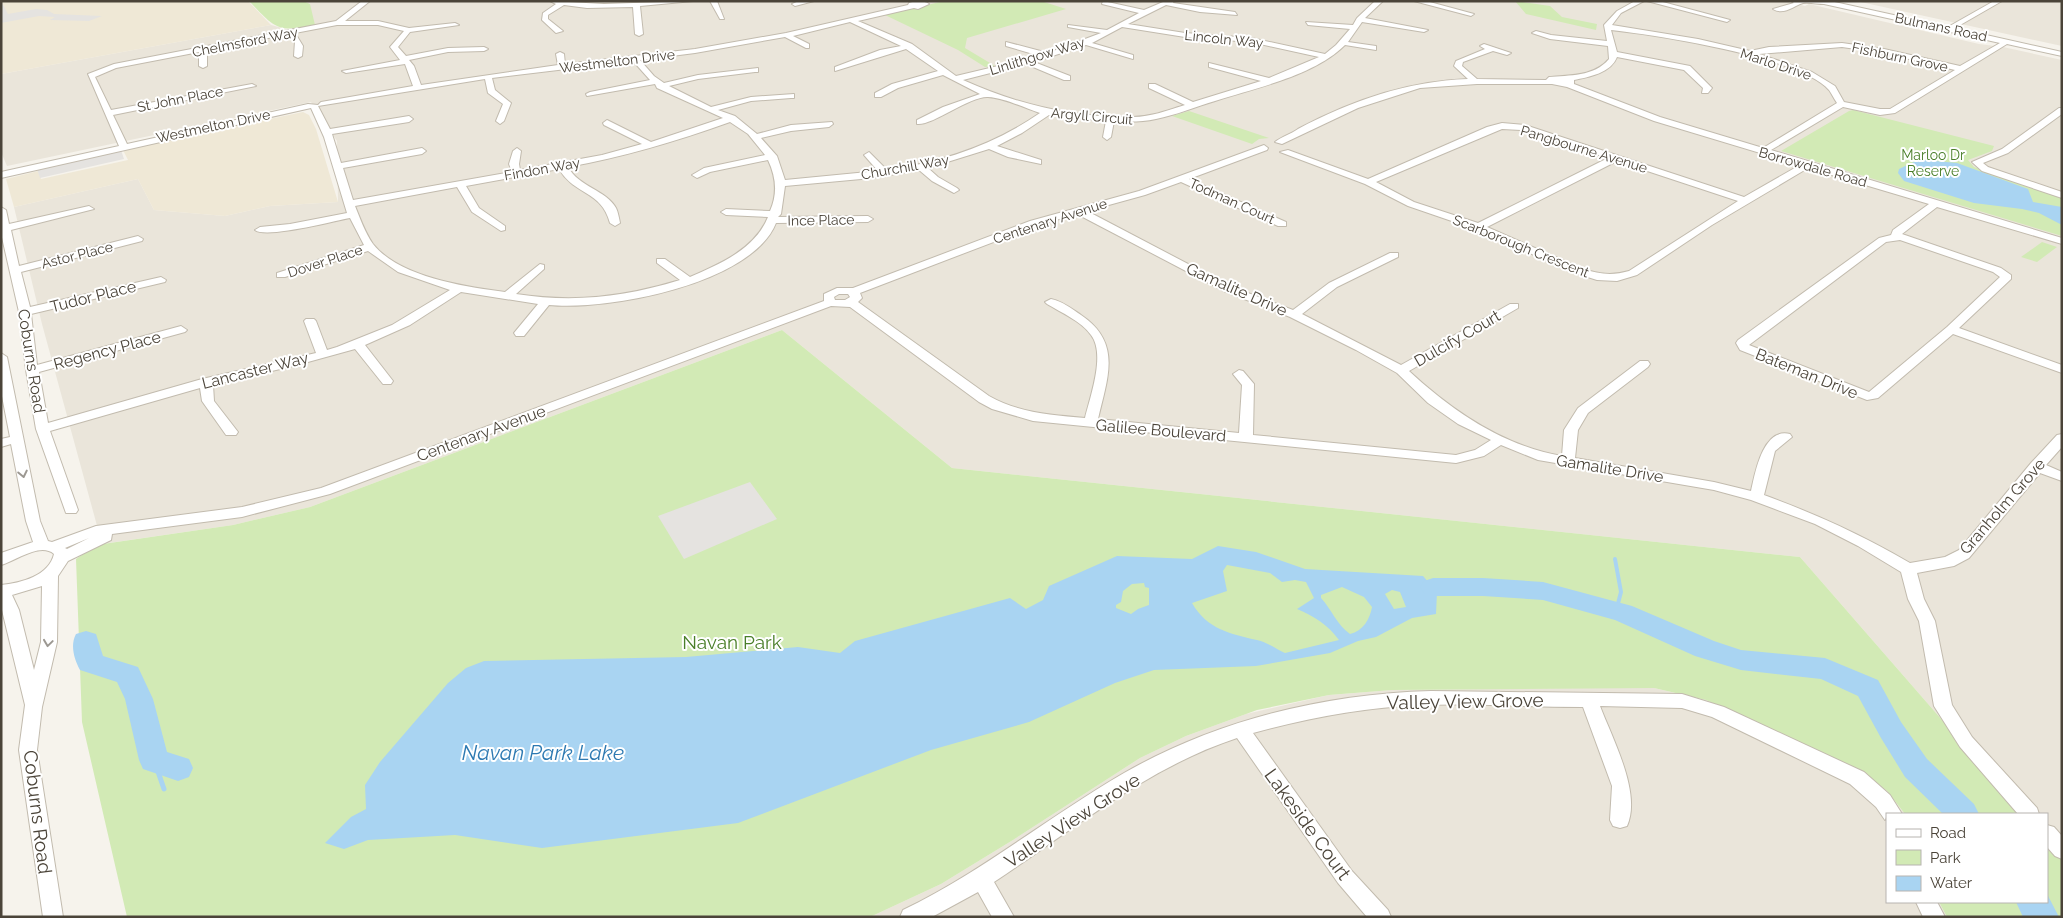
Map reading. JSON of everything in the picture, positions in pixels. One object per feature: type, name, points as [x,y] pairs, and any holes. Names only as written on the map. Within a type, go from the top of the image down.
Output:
[{"type":"street","points":[[337,23],[366,1]]},
{"type":"street","points":[[553,1],[597,6],[690,1]]},
{"type":"street","points":[[713,1],[722,18]]},
{"type":"street","points":[[795,4],[811,1]]},
{"type":"street","name":"Westmelton Drive","points":[[1,171],[417,86],[488,76],[636,60],[786,35],[912,3],[932,1]]},
{"type":"street","points":[[1417,1],[1471,14]]},
{"type":"street","points":[[1285,147],[1298,135],[1326,118],[1404,90],[1439,84],[1475,82],[1552,82],[1549,80],[1554,77],[1568,82],[1600,69],[1610,63],[1614,54],[1607,27],[1619,12],[1641,1]]},
{"type":"street","points":[[1650,1],[1727,20]]},
{"type":"street","points":[[1848,1],[1915,16],[1919,22]]},
{"type":"street","points":[[1949,29],[1999,1]]},
{"type":"street","points":[[1168,2],[1194,10],[1235,14]]},
{"type":"street","name":"Linlithgow Way","points":[[955,79],[1049,56],[1086,43],[1143,12],[1168,2]]},
{"type":"street","name":"Argyll Circuit","points":[[851,20],[909,46],[955,79],[987,94],[1047,112],[1110,120],[1150,118],[1270,81],[1326,56],[1343,42],[1359,18],[1376,2]]},
{"type":"street","name":"Bulmans Road","points":[[1776,9],[1790,8],[1798,4],[1796,2],[1822,2],[2062,54]]},
{"type":"street","points":[[558,31],[544,20],[545,14],[562,3]]},
{"type":"street","points":[[1104,3],[1143,12]]},
{"type":"street","points":[[636,4],[639,34]]},
{"type":"street","points":[[1867,11],[1880,20],[1942,35],[2002,35],[2062,47]]},
{"type":"street","points":[[1359,18],[1424,30]]},
{"type":"street","name":"Chelmsford Way","points":[[122,147],[92,78],[94,73],[114,66],[292,34],[337,23],[378,23],[394,25],[408,30]]},
{"type":"street","points":[[1308,24],[1354,27]]},
{"type":"street","points":[[417,86],[410,66],[394,47],[408,30],[455,25]]},
{"type":"street","name":"Lincoln Way","points":[[1121,25],[1185,35],[1251,40],[1326,56]]},
{"type":"street","points":[[1070,26],[1108,32]]},
{"type":"street","name":"Marlo Drive","points":[[1607,27],[1672,35],[1798,68],[1817,77],[1834,89],[1840,97],[1841,104]]},
{"type":"street","points":[[1536,33],[1610,44]]},
{"type":"street","points":[[292,34],[299,39],[301,47],[298,56]]},
{"type":"street","points":[[786,35],[806,46]]},
{"type":"street","points":[[1343,42],[1373,48]]},
{"type":"street","points":[[1762,152],[1841,104],[1880,112],[1892,111],[2006,42]]},
{"type":"street","points":[[1086,43],[1130,57]]},
{"type":"street","points":[[1010,44],[1049,56]]},
{"type":"street","points":[[1478,44],[1507,53]]},
{"type":"street","name":"Fishburn Grove","points":[[1750,54],[1769,49],[1842,45],[1884,51],[1961,70]]},
{"type":"street","points":[[838,69],[883,52],[909,46]]},
{"type":"street","points":[[346,71],[448,50],[484,49]]},
{"type":"street","points":[[1475,82],[1461,71],[1458,66],[1460,61],[1491,49]]},
{"type":"street","points":[[203,50],[203,66]]},
{"type":"street","points":[[560,54],[562,68]]},
{"type":"street","points":[[1614,54],[1660,61],[1687,68],[1708,88],[1704,92]]},
{"type":"street","points":[[314,106],[328,132],[350,210],[369,247],[389,263],[413,275],[458,289],[546,302],[573,303],[633,296],[688,281],[731,261],[752,247],[775,217],[782,183],[772,156],[758,136],[732,118],[657,84],[636,60]]},
{"type":"street","points":[[1027,62],[1067,78]]},
{"type":"street","points":[[1212,65],[1270,81]]},
{"type":"street","points":[[590,94],[755,70]]},
{"type":"street","points":[[878,95],[895,86],[944,72]]},
{"type":"street","points":[[488,76],[491,91],[507,104],[500,121]]},
{"type":"street","name":"Borrowdale Road","points":[[1568,82],[1631,111],[2062,242]]},
{"type":"street","name":"St John Place","points":[[108,113],[252,86]]},
{"type":"street","points":[[1152,86],[1194,106]]},
{"type":"street","points":[[920,122],[946,109],[987,94]]},
{"type":"street","points":[[712,109],[751,100],[791,96]]},
{"type":"street","points":[[1084,117],[1092,109]]},
{"type":"street","points":[[2062,110],[2005,150],[1977,162],[1986,169],[2062,195]]},
{"type":"street","name":"Churchill Way","points":[[782,183],[885,173],[922,167],[989,146],[1016,133],[1047,112]]},
{"type":"street","points":[[328,132],[409,118]]},
{"type":"street","name":"Findon Way","points":[[260,230],[290,227],[460,183],[563,167],[650,145],[732,118]]},
{"type":"street","points":[[1107,137],[1110,120]]},
{"type":"street","points":[[607,124],[650,145]]},
{"type":"street","points":[[758,136],[791,128],[829,124]]},
{"type":"street","name":"Pangbourne Avenue","points":[[1368,182],[1490,129],[1502,126],[1539,132],[1746,201]]},
{"type":"street","name":"Centenary Avenue","points":[[53,550],[95,540],[123,529],[242,512],[325,491],[830,302],[827,298],[833,292],[846,290],[852,297],[1034,223],[1142,193],[1268,150],[1264,144],[1267,143],[1285,147]]},
{"type":"street","points":[[989,146],[1011,155],[1038,162]]},
{"type":"street","name":"Westmelton Drive","points":[[1,175],[122,147]]},
{"type":"street","name":"Scarborough Crescent","points":[[1285,147],[1304,158],[1368,182],[1411,204],[1479,227],[1579,271],[1597,277],[1617,278],[1633,273],[1708,223],[1806,165]]},
{"type":"street","points":[[517,174],[514,164],[518,151]]},
{"type":"street","points":[[338,166],[381,157],[422,152]]},
{"type":"street","points":[[869,155],[885,173]]},
{"type":"street","points":[[697,175],[708,170],[772,156]]},
{"type":"street","points":[[1479,227],[1616,158]]},
{"type":"street","points":[[563,167],[570,179],[602,199],[611,208],[614,223]]},
{"type":"street","points":[[922,167],[936,179],[954,190]]},
{"type":"street","name":"Todman Court","points":[[1182,179],[1282,224]]},
{"type":"street","points":[[460,183],[465,197],[473,209],[501,228]]},
{"type":"street","points":[[1936,203],[1896,235],[1997,270],[2007,276],[1951,329],[2062,369]]},
{"type":"street","points":[[6,228],[89,209]]},
{"type":"street","name":"Coburns Road","points":[[1,210],[25,312],[32,370],[43,429],[71,510]]},
{"type":"street","name":"Gamalite Drive","points":[[1076,210],[1228,289],[1331,331],[1401,370],[1433,400],[1463,421],[1538,456],[1714,486],[1756,498],[1820,521],[1863,542],[1908,569]]},
{"type":"street","points":[[726,212],[775,217]]},
{"type":"street","name":"Ince Place","points":[[775,217],[868,219]]},
{"type":"street","name":"Bateman Drive","points":[[1898,237],[1885,239],[1742,343],[1744,347],[1867,396],[1873,395],[1951,329]]},
{"type":"street","name":"Astor Place","points":[[15,270],[138,239]]},
{"type":"street","name":"Dover Place","points":[[281,275],[369,247]]},
{"type":"street","points":[[1294,315],[1333,285],[1394,255]]},
{"type":"street","points":[[661,261],[688,281]]},
{"type":"street","points":[[507,296],[540,268]]},
{"type":"street","name":"Tudor Place","points":[[25,312],[161,280]]},
{"type":"street","name":"Lancaster Way","points":[[43,429],[154,396],[323,354],[357,343],[387,332],[418,316],[458,289]]},
{"type":"street","name":"Galilee Boulevard","points":[[852,297],[984,399],[998,406],[1033,417],[1456,459],[1474,457],[1487,451],[1500,439]]},
{"type":"street","points":[[520,333],[546,302]]},
{"type":"street","points":[[1051,302],[1097,334],[1104,347],[1103,361],[1090,424]]},
{"type":"street","name":"Dulcify Court","points":[[1401,370],[1514,306]]},
{"type":"street","points":[[310,321],[323,354]]},
{"type":"street","name":"Regency Place","points":[[32,370],[118,345],[181,330]]},
{"type":"street","points":[[357,343],[387,381]]},
{"type":"street","name":"Coburns Road","points":[[1,357],[33,521],[53,550]]},
{"type":"street","points":[[1568,462],[1571,430],[1583,411],[1644,364]]},
{"type":"street","points":[[1239,374],[1248,384],[1246,438]]},
{"type":"street","points":[[206,382],[208,401],[215,413],[231,432]]},
{"type":"street","points":[[1756,498],[1769,449],[1785,437]]},
{"type":"street","name":"Granholm Grove","points":[[1908,569],[1949,562],[1964,554],[2036,466],[2062,438]]},
{"type":"street","points":[[1,443],[16,439]]},
{"type":"street","points":[[2036,466],[2062,477]]},
{"type":"street","points":[[1,560],[20,551],[53,550],[50,573],[27,586],[2,591]]},
{"type":"street","points":[[1908,569],[1916,599],[1927,621],[1943,706],[1966,742],[2029,813]]},
{"type":"street","name":"Coburns Road","points":[[50,573],[49,642],[33,707],[28,750],[53,917]]},
{"type":"street","name":"Coburns Road","points":[[2,591],[11,610],[33,707]]},
{"type":"street","name":"Valley View Grove","points":[[910,917],[936,906],[981,879],[1024,852],[1091,802],[1164,761],[1240,729],[1334,708],[1413,698],[1682,702],[1718,712],[1857,778],[1883,801],[1891,813]]},
{"type":"street","points":[[1589,700],[1622,786],[1620,820]]},
{"type":"street","name":"Lakeside Court","points":[[1240,729],[1345,877],[1381,917]]},
{"type":"street","points":[[2048,834],[2062,850]]},
{"type":"street","points":[[981,879],[1004,917]]},
{"type":"street","points":[[1927,903],[1935,917]]},
{"type":"shaded area","points":[[1,1],[248,1],[271,25],[1,74]]},
{"type":"shaded area","points":[[1,1],[8,14],[36,9],[47,10],[54,14],[102,16],[89,21],[50,20],[55,17],[39,16],[1,23]]},
{"type":"shaded area","points":[[304,1],[1784,1],[1805,6],[1809,4],[1979,44],[2003,47],[2062,60],[2062,857],[2048,841],[2048,813],[2023,813],[1800,557],[952,468],[782,330],[310,507],[233,525],[102,544],[42,324],[14,207],[138,179],[154,210],[225,216],[270,206],[338,202],[337,141],[311,102],[7,166],[1,152],[1,74],[271,25],[290,30],[310,4]]},
{"type":"shaded area","points":[[1856,1],[2062,1],[2062,46]]},
{"type":"shaded area","points":[[303,112],[309,115],[316,129],[338,202],[270,206],[225,216],[154,210],[138,179],[14,207],[6,179],[38,171],[41,179],[128,160],[123,150]]},
{"type":"shaded area","points":[[121,150],[124,159],[40,178],[37,169]]},
{"type":"shaded area","points":[[750,482],[777,519],[684,559],[658,516]]},
{"type":"shaded area","points":[[1654,688],[1706,700],[1861,771],[1887,791],[1904,813],[1886,813],[1886,903],[1940,903],[1947,917],[870,917],[941,884],[1140,758],[1186,736],[1246,714],[1329,695],[1392,690]]},
{"type":"green space","points":[[249,1],[304,1],[310,4],[315,25],[292,28],[278,26],[271,23]]},
{"type":"green space","points":[[944,1],[1041,1],[1066,9],[967,38],[965,48],[995,66],[985,67],[958,50],[885,15]]},
{"type":"green space","points":[[1515,1],[1550,6],[1562,17],[1597,24],[1596,30],[1526,14]]},
{"type":"green space","name":"Marloo Dr Reserve","points":[[1853,110],[1994,146],[1992,151],[1968,160],[1974,167],[2062,197],[2062,236],[1781,151]]},
{"type":"green space","points":[[1189,111],[1269,138],[1259,139],[1252,144],[1172,116]]},
{"type":"green space","points":[[2042,242],[2057,247],[2037,262],[2021,257]]},
{"type":"green space","name":"Navan Park","points":[[782,330],[952,468],[1800,557],[2023,813],[1904,813],[1887,791],[1861,771],[1706,700],[1654,688],[1392,690],[1329,695],[1257,710],[1186,736],[1140,758],[941,884],[870,917],[127,917],[82,722],[76,559],[96,545],[233,525],[310,507]]},
{"type":"green space","points":[[2048,841],[2062,857],[2062,917],[1947,917],[1940,903],[2048,903]]},
{"type":"water","points":[[1916,161],[1957,163],[2028,189],[2033,202],[2062,207],[2062,225],[2039,213],[1974,203],[1904,181],[1898,173],[1899,169]]},
{"type":"water","name":"Navan Park Lake","points":[[1218,546],[1256,552],[1305,569],[1423,576],[1437,592],[1436,614],[1412,618],[1376,637],[1358,641],[1330,653],[1256,666],[1154,670],[1115,683],[1029,722],[931,750],[738,823],[542,848],[455,835],[368,840],[344,849],[325,843],[351,817],[366,809],[365,785],[380,762],[448,683],[466,668],[484,661],[686,657],[798,647],[840,653],[855,641],[1010,598],[1026,609],[1043,600],[1049,586],[1117,556],[1192,559]],"holes":[[[1227,565],[1270,573],[1282,582],[1295,580],[1306,582],[1314,598],[1297,609],[1320,622],[1339,640],[1285,653],[1264,642],[1229,633],[1212,625],[1198,612],[1192,603],[1227,591],[1223,571]],[[1144,583],[1145,587],[1149,588],[1149,605],[1131,614],[1116,608],[1116,605],[1121,602],[1123,591],[1132,584]],[[1342,587],[1364,597],[1372,607],[1370,616],[1359,630],[1350,634],[1338,622],[1321,598],[1321,595]],[[1392,590],[1400,592],[1406,607],[1394,609],[1385,594]]]},
{"type":"waterway","points":[[1615,559],[1621,592],[1616,611]]},
{"type":"waterway","points":[[1433,587],[1483,587],[1543,591],[1623,613],[1705,649],[1741,660],[1825,669],[1868,688],[1891,730],[1916,768],[1962,813]]},
{"type":"waterway","points":[[86,641],[90,663],[128,675],[139,699],[154,760],[178,768]]},
{"type":"waterway","points":[[154,760],[164,789]]},
{"type":"waterway","points":[[2034,903],[2042,917]]}]
